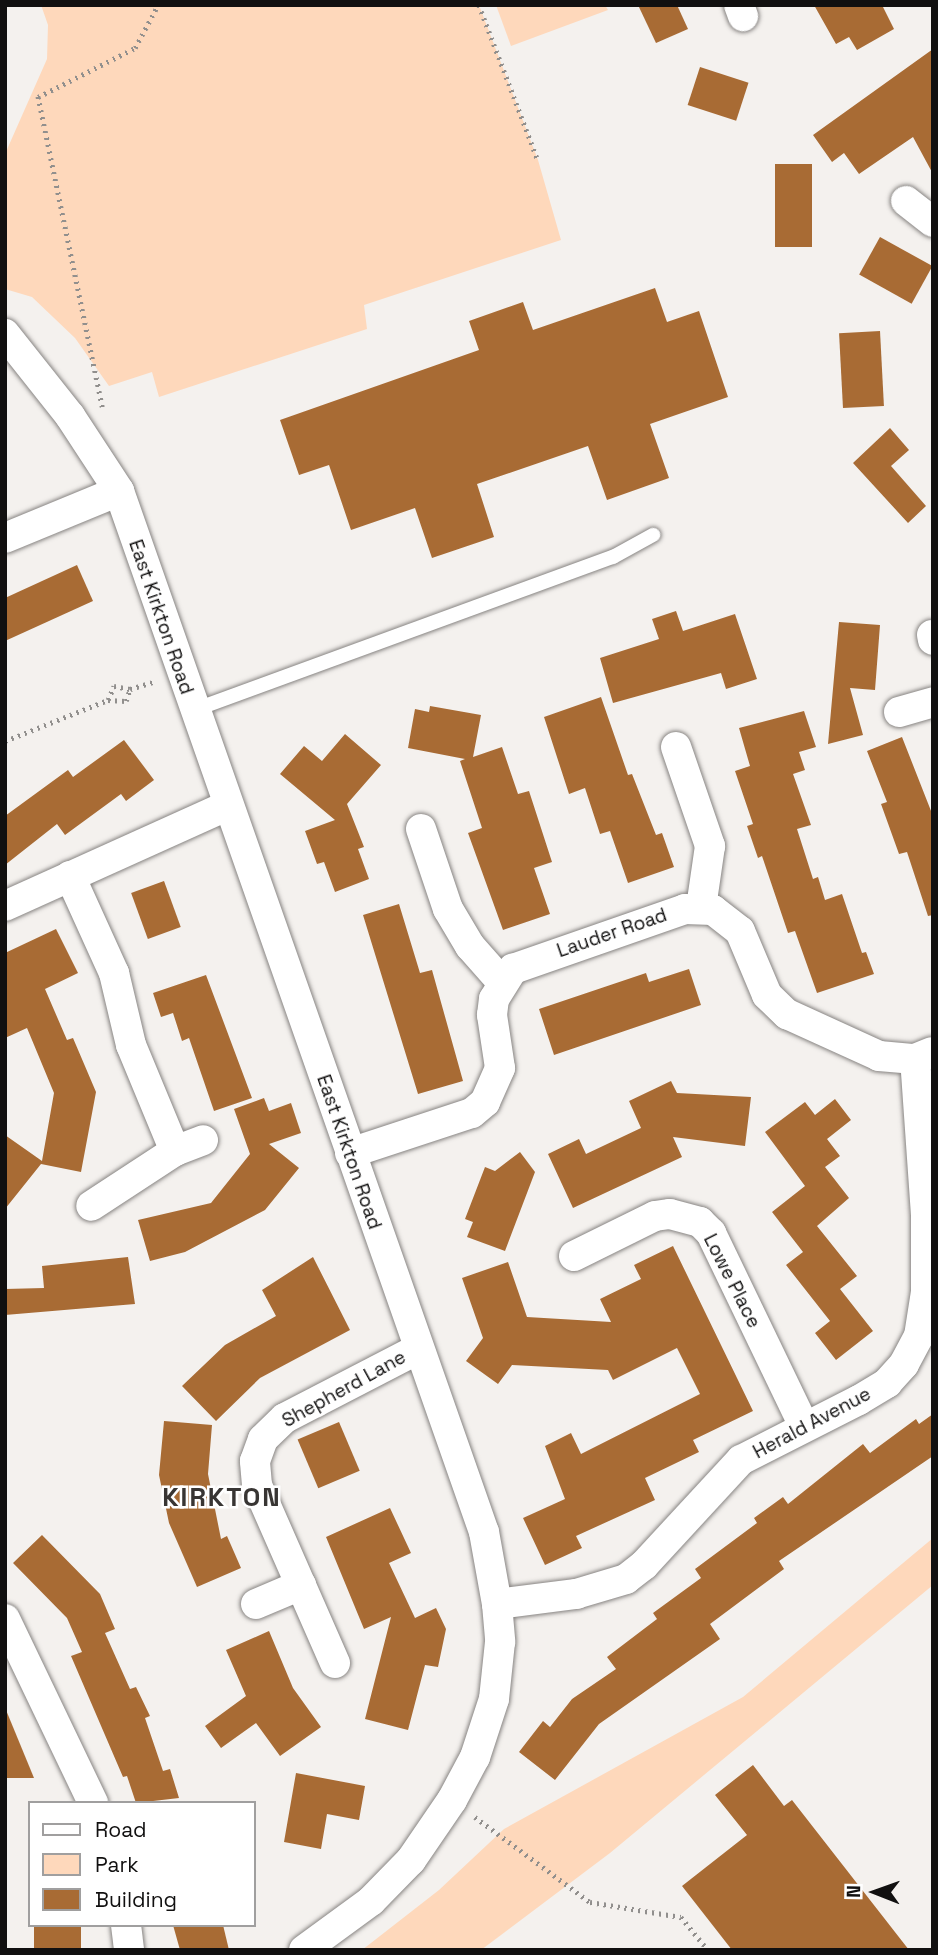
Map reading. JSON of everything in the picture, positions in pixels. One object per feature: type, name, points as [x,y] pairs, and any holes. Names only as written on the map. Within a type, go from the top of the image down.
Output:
[{"type":"street","points":[[906,201],[933,222]]},
{"type":"street","name":"East Kirkton Road","points":[[5,334],[70,416],[119,491],[226,806],[484,1532],[497,1604],[500,1642],[494,1699],[475,1756],[452,1800],[411,1860],[371,1901],[304,1950]]},
{"type":"street","points":[[5,538],[119,491]]},
{"type":"street","points":[[899,712],[933,702]]},
{"type":"street","points":[[676,747],[710,845],[701,908],[725,917],[740,931],[776,1007],[879,1056],[924,1055]]},
{"type":"street","points":[[5,906],[226,806]]},
{"type":"street","points":[[350,1153],[472,1113],[485,1102],[500,1068],[492,1015],[502,981],[470,946],[448,909],[421,829]]},
{"type":"street","points":[[69,876],[114,972],[131,1045],[175,1151]]},
{"type":"street","name":"Lauder Road","points":[[502,981],[527,962],[685,909],[701,908]]},
{"type":"street","name":"Herald Avenue","points":[[497,1604],[576,1594],[626,1579],[644,1565],[741,1460],[887,1383],[904,1363],[919,1336],[926,1292],[924,1055]]},
{"type":"street","points":[[91,1206],[175,1151],[203,1140]]},
{"type":"street","name":"Lowe Place","points":[[574,1256],[655,1216],[670,1214],[700,1222],[711,1233],[804,1426]]},
{"type":"street","name":"Shepherd Lane","points":[[335,1663],[257,1485],[255,1461],[263,1439],[296,1411],[418,1349]]},
{"type":"street","points":[[256,1604],[301,1585]]},
{"type":"street","points":[[5,1619],[92,1801]]},
{"type":"street","points":[[126,1927],[129,1950]]},
{"type":"lane","points":[[193,710],[613,556],[653,535]]},
{"type":"path","points":[[102,409],[38,97],[135,48],[157,5]]},
{"type":"path","points":[[479,5],[538,160]]},
{"type":"path","points":[[108,700],[114,686],[130,689],[180,671]]},
{"type":"path","points":[[5,741],[108,700],[125,701],[130,689]]},
{"type":"path","points":[[452,1800],[590,1902],[681,1917],[708,1950]]},
{"type":"green space","points":[[41,5],[479,5],[538,160],[561,240],[364,305],[367,329],[159,397],[152,372],[109,386],[75,338],[32,297],[5,289],[5,154],[47,59],[48,25]]},
{"type":"green space","points":[[496,5],[605,5],[608,10],[511,46]]},
{"type":"green space","points":[[933,1538],[933,1585],[610,1853],[481,1950],[362,1950],[439,1890],[504,1829],[743,1697]]},
{"type":"building","points":[[638,5],[677,5],[688,29],[656,43]]},
{"type":"building","points":[[814,5],[882,5],[894,29],[857,50],[849,37],[836,44]]},
{"type":"building","points":[[933,49],[933,174],[913,137],[859,174],[844,153],[832,162],[813,135]]},
{"type":"building","points":[[700,67],[749,83],[736,121],[688,105]]},
{"type":"building","points":[[775,164],[812,164],[812,247],[775,247]]},
{"type":"building","points":[[880,237],[932,266],[912,304],[859,275]]},
{"type":"building","points":[[655,288],[667,322],[699,311],[728,397],[650,424],[669,478],[607,500],[588,446],[477,484],[494,537],[432,558],[415,508],[351,530],[329,465],[299,475],[280,420],[479,350],[469,321],[523,302],[533,330]]},
{"type":"building","points":[[880,331],[884,406],[843,408],[839,333]]},
{"type":"building","points":[[890,428],[909,450],[891,466],[926,506],[908,523],[853,463]]},
{"type":"building","points":[[77,565],[93,601],[5,641],[5,598]]},
{"type":"building","points":[[676,611],[683,631],[735,614],[757,679],[726,689],[721,673],[613,703],[600,658],[659,639],[652,619]]},
{"type":"building","points":[[839,622],[880,625],[875,690],[850,688],[863,735],[828,744]]},
{"type":"building","points":[[601,697],[628,775],[632,774],[656,835],[662,833],[674,867],[628,883],[610,831],[600,834],[585,788],[569,794],[544,717]]},
{"type":"building","points":[[430,706],[481,715],[473,757],[502,747],[518,794],[529,791],[552,862],[534,868],[550,914],[503,930],[468,833],[482,828],[460,761],[465,759],[408,748],[415,709],[429,712]]},
{"type":"building","points":[[804,711],[816,747],[799,752],[805,770],[793,774],[811,825],[797,829],[813,879],[818,877],[825,900],[842,894],[862,953],[866,952],[874,974],[817,993],[795,931],[788,933],[762,856],[758,858],[747,826],[753,824],[735,771],[750,766],[739,728]]},
{"type":"building","points":[[345,734],[381,765],[347,804],[364,847],[358,849],[369,879],[335,892],[324,862],[317,864],[305,831],[335,820],[280,774],[304,746],[322,761]]},
{"type":"building","points":[[902,737],[933,816],[933,915],[928,916],[907,852],[899,854],[881,804],[887,802],[867,751]]},
{"type":"building","points":[[124,740],[154,780],[126,801],[121,794],[65,835],[57,824],[5,865],[5,816],[68,770],[73,777]]},
{"type":"building","points":[[164,881],[181,927],[148,939],[131,893]]},
{"type":"building","points":[[399,904],[420,973],[432,970],[463,1081],[418,1094],[363,915]]},
{"type":"building","points":[[56,929],[78,973],[45,989],[67,1040],[73,1038],[96,1092],[81,1172],[41,1164],[5,1209],[5,1135],[42,1161],[54,1093],[27,1028],[5,1038],[5,953]]},
{"type":"building","points":[[689,969],[701,1005],[554,1055],[539,1009],[646,973],[649,982]]},
{"type":"building","points":[[206,975],[252,1098],[214,1111],[189,1038],[182,1041],[173,1013],[161,1017],[153,993]]},
{"type":"building","points":[[671,1081],[677,1093],[751,1097],[745,1146],[673,1137],[682,1157],[573,1208],[548,1154],[579,1139],[586,1154],[641,1128],[629,1101]]},
{"type":"building","points":[[264,1098],[269,1111],[291,1103],[301,1133],[269,1144],[299,1168],[265,1210],[185,1252],[150,1261],[138,1220],[211,1203],[250,1154],[234,1109]]},
{"type":"building","points":[[835,1099],[851,1120],[827,1139],[840,1156],[825,1167],[849,1198],[817,1226],[857,1276],[840,1289],[873,1331],[836,1360],[815,1333],[830,1321],[786,1265],[803,1252],[772,1212],[805,1186],[765,1132],[805,1102],[815,1115]]},
{"type":"building","points":[[520,1152],[535,1172],[505,1251],[467,1237],[473,1222],[465,1219],[485,1167],[495,1171]]},
{"type":"building","points":[[673,1246],[753,1411],[693,1440],[699,1452],[645,1478],[655,1500],[576,1536],[582,1548],[545,1565],[523,1518],[565,1499],[545,1446],[571,1433],[581,1454],[700,1394],[677,1348],[613,1380],[608,1370],[512,1365],[498,1384],[466,1361],[483,1338],[462,1278],[508,1262],[527,1317],[611,1322],[600,1299],[641,1279],[634,1265]]},
{"type":"building","points":[[128,1257],[135,1304],[5,1315],[5,1289],[44,1288],[42,1266]]},
{"type":"building","points":[[313,1257],[350,1330],[260,1378],[216,1421],[182,1386],[225,1345],[276,1316],[262,1290]]},
{"type":"building","points":[[933,1414],[933,1456],[779,1561],[784,1569],[710,1624],[720,1639],[599,1724],[555,1780],[519,1752],[543,1721],[550,1727],[572,1699],[616,1669],[607,1657],[657,1619],[653,1613],[701,1578],[695,1569],[757,1523],[754,1518],[783,1497],[788,1504],[863,1444],[870,1453],[916,1419],[919,1424]]},
{"type":"building","points":[[164,1421],[212,1425],[208,1474],[221,1539],[227,1536],[241,1568],[197,1587],[169,1523],[159,1475]]},
{"type":"building","points":[[339,1422],[360,1471],[318,1488],[298,1440]]},
{"type":"building","points":[[390,1508],[411,1553],[389,1563],[415,1618],[436,1608],[446,1629],[438,1667],[425,1665],[408,1730],[365,1719],[391,1617],[364,1629],[326,1537]]},
{"type":"building","points":[[42,1535],[100,1594],[115,1629],[105,1633],[130,1689],[136,1687],[150,1716],[145,1718],[163,1771],[170,1769],[179,1798],[135,1801],[127,1776],[123,1777],[71,1656],[82,1652],[67,1618],[13,1563]]},
{"type":"building","points":[[269,1631],[293,1688],[321,1727],[280,1756],[256,1723],[221,1748],[205,1726],[246,1696],[226,1650]]},
{"type":"building","points":[[6,1710],[34,1778],[5,1778]]},
{"type":"building","points":[[753,1765],[784,1806],[792,1800],[909,1950],[732,1950],[682,1886],[747,1835],[715,1795]]},
{"type":"building","points":[[296,1773],[365,1786],[359,1820],[327,1814],[321,1849],[284,1842]]},
{"type":"building","points":[[34,1927],[81,1927],[81,1950],[34,1950]]},
{"type":"building","points":[[174,1927],[223,1927],[229,1950],[180,1950]]},
{"type":"district","name":"KIRKTON","points":[[222,1498]]}]
